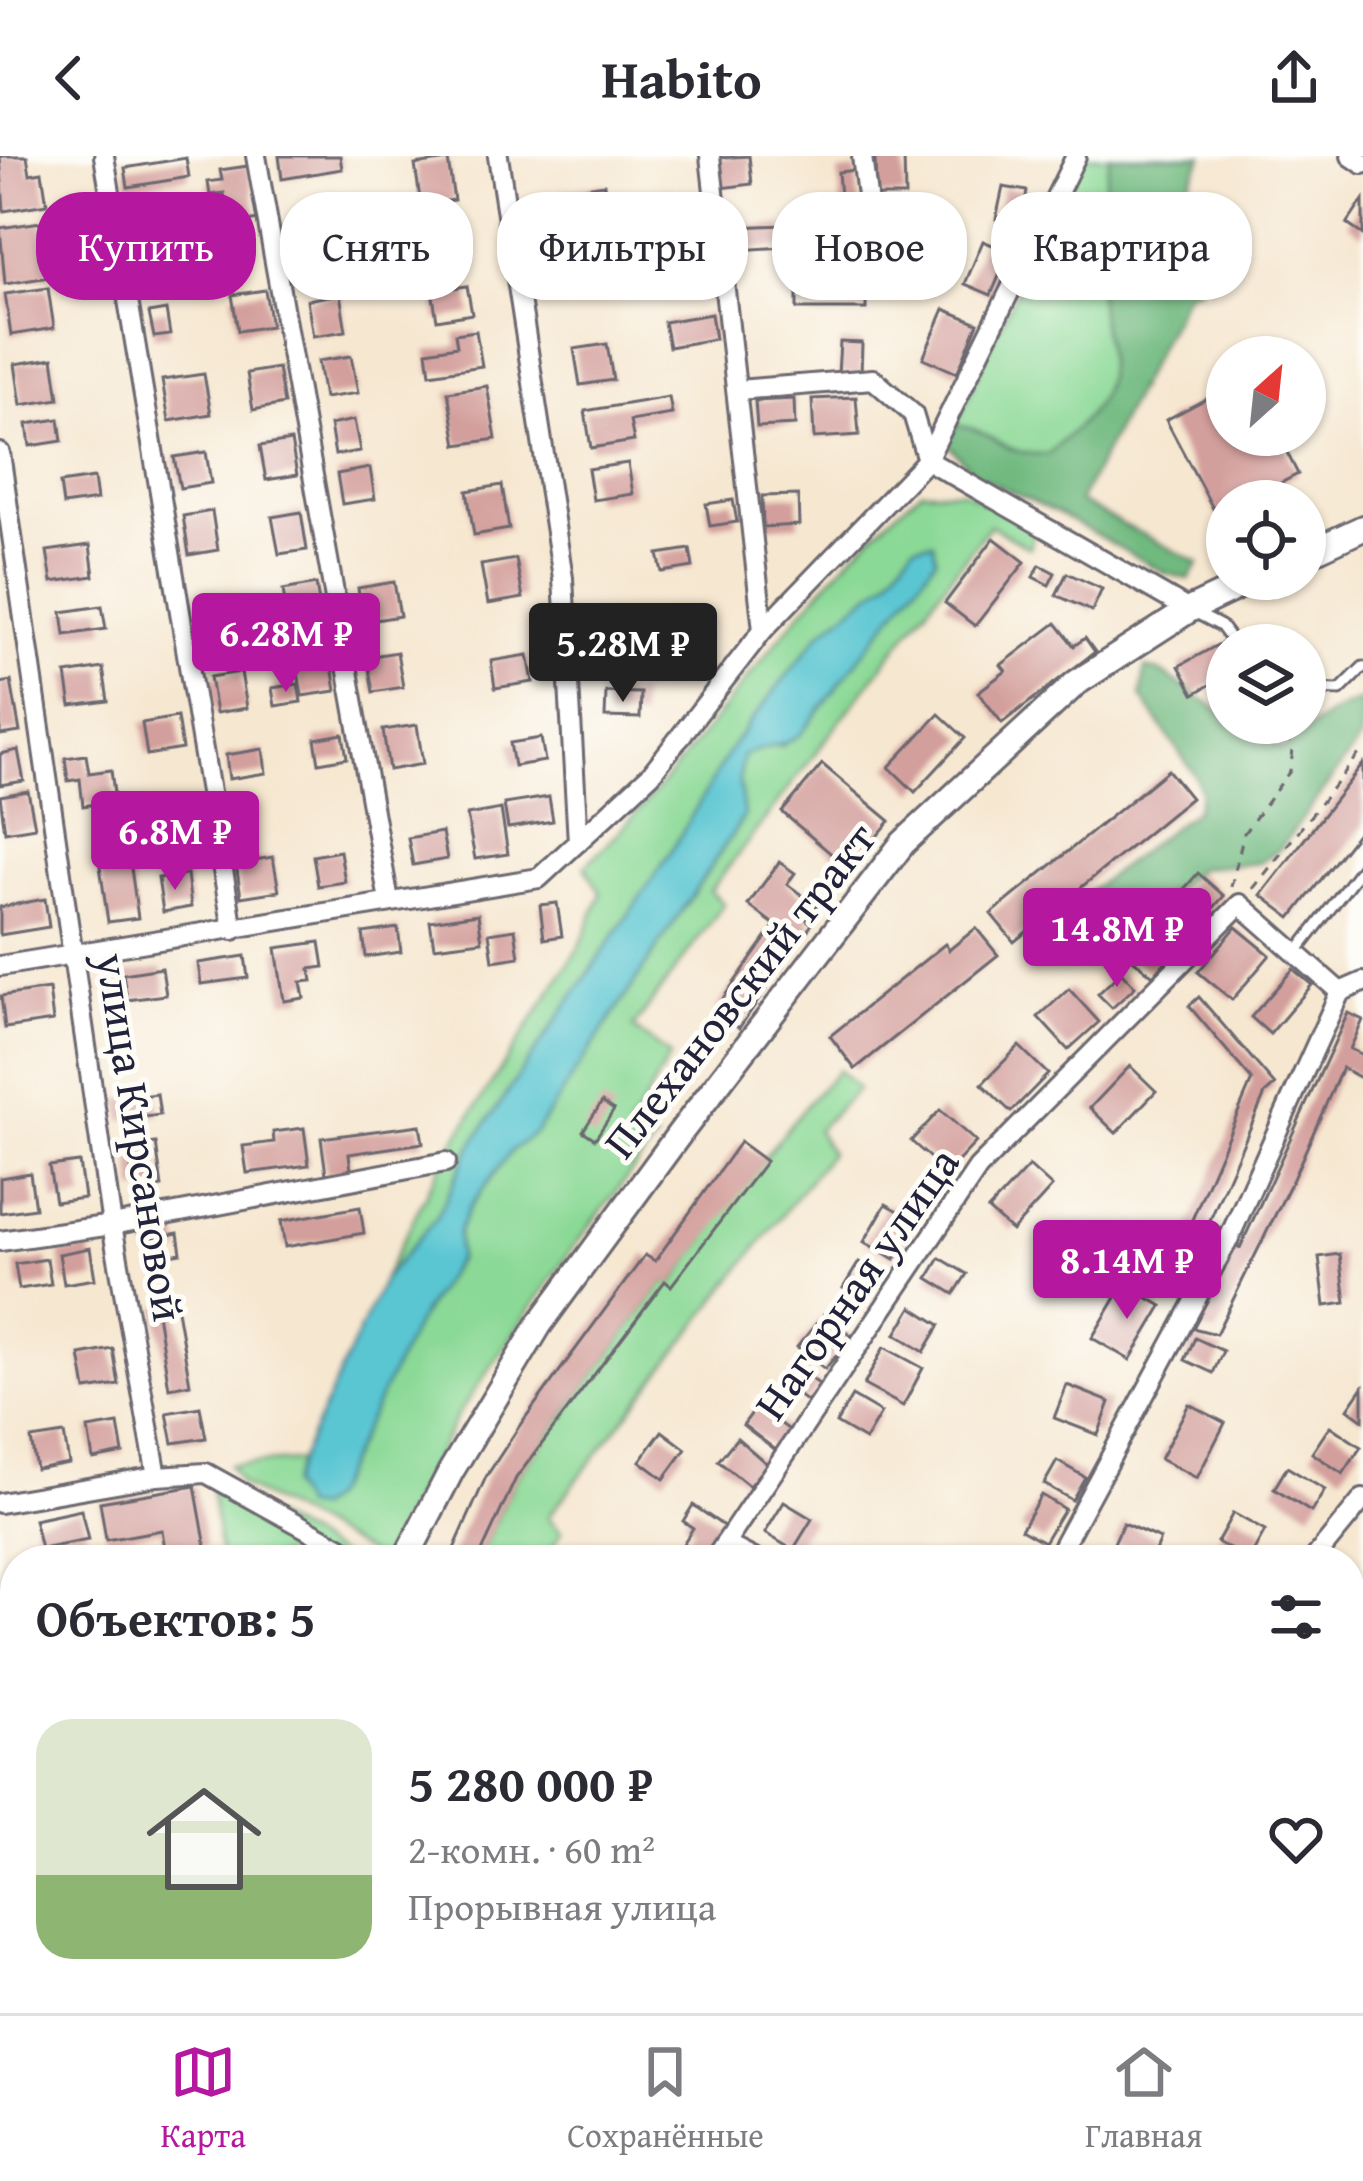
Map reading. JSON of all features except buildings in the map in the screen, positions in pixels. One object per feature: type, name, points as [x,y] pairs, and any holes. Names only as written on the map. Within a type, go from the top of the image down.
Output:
[{"type":"street","points":[[104,156],[233,930]]},
{"type":"street","points":[[256,156],[389,901]]},
{"type":"street","points":[[498,156],[562,578],[578,842]]},
{"type":"street","points":[[710,156],[763,630]]},
{"type":"street","points":[[862,156],[866,192]]},
{"type":"street","points":[[0,965],[539,878],[651,774],[763,630],[928,460],[1076,156]]},
{"type":"street","points":[[1352,156],[1363,164]]},
{"type":"street","points":[[738,390],[873,379],[913,414],[928,460],[1189,610]]},
{"type":"street","name":"улица Кирсановой","points":[[0,452],[112,1225],[157,1476]]},
{"type":"street","points":[[1326,545],[1363,528]]},
{"type":"street","name":"Плехановский тракт","points":[[413,1545],[451,1471],[539,1325],[680,1132],[903,843],[1076,683],[1210,600]]},
{"type":"street","points":[[1240,904],[1340,992]]},
{"type":"street","name":"Нагорная улица","points":[[725,1545],[977,1168],[1240,904]]},
{"type":"street","points":[[1063,1545],[1228,1238],[1340,992],[1363,982]]},
{"type":"street","points":[[0,1241],[112,1225],[446,1162]]},
{"type":"street","points":[[0,1503],[157,1476],[206,1473],[336,1545]]},
{"type":"street","points":[[1325,1545],[1363,1499]]},
{"type":"lane","points":[[1189,610],[1217,624]]},
{"type":"lane","points":[[1326,690],[1340,690],[1363,667]]},
{"type":"lane","points":[[1296,953],[1363,866]]},
{"type":"path","points":[[1290,744],[1290,771],[1244,833],[1230,884],[1240,904],[1363,749]]},
{"type":"green space","points":[[1084,156],[1110,156],[1104,192],[1066,192]]},
{"type":"green space","points":[[1110,156],[1203,156],[1190,182],[1191,192],[1104,192]]},
{"type":"green space","points":[[1012,300],[1100,300],[1107,354],[1103,390],[1080,425],[1048,454],[1018,451],[979,431],[956,426]]},
{"type":"green space","points":[[1100,300],[1182,300],[1079,502],[1199,563],[1189,579],[1165,573],[976,475],[946,442],[956,426],[979,431],[1018,451],[1048,454],[1094,408],[1103,390],[1107,365]]},
{"type":"green space","points":[[921,491],[963,491],[1035,529],[1029,548],[990,525],[710,891],[724,904],[633,1028],[670,1056],[629,1129],[656,1140],[572,1249],[457,1416],[390,1545],[354,1545],[241,1485],[229,1465],[299,1461],[290,1486],[418,1320],[458,1259],[458,1232],[470,1206],[512,1150],[536,1132],[744,817],[739,781],[743,756],[763,746],[782,746],[936,558],[914,545],[889,579],[821,632],[734,743],[669,855],[471,1146],[437,1217],[383,1280],[446,1154],[580,946],[601,894],[585,866],[670,774],[789,626],[874,533]]},
{"type":"green space","points":[[1145,668],[1159,671],[1206,702],[1206,744],[1273,744],[1282,749],[1289,744],[1326,744],[1326,717],[1362,700],[1361,739],[1280,849],[1259,863],[1200,868],[1145,912],[1098,937],[1059,951],[1037,950],[1031,939],[1036,932],[1195,810],[1201,793],[1195,775],[1141,697]]},
{"type":"green space","points":[[838,1070],[858,1089],[817,1130],[830,1153],[548,1517],[562,1532],[554,1545],[485,1545],[516,1478],[665,1281],[672,1285]]},
{"type":"green space","points":[[210,1482],[322,1545],[219,1545]]},
{"type":"water","points":[[933,542],[936,558],[801,734],[743,756],[739,781],[744,816],[536,1132],[512,1150],[470,1206],[458,1232],[458,1258],[418,1320],[330,1498],[316,1509],[302,1507],[290,1486],[383,1280],[437,1217],[471,1146],[669,855],[734,743],[821,632],[889,579],[914,545]]}]
